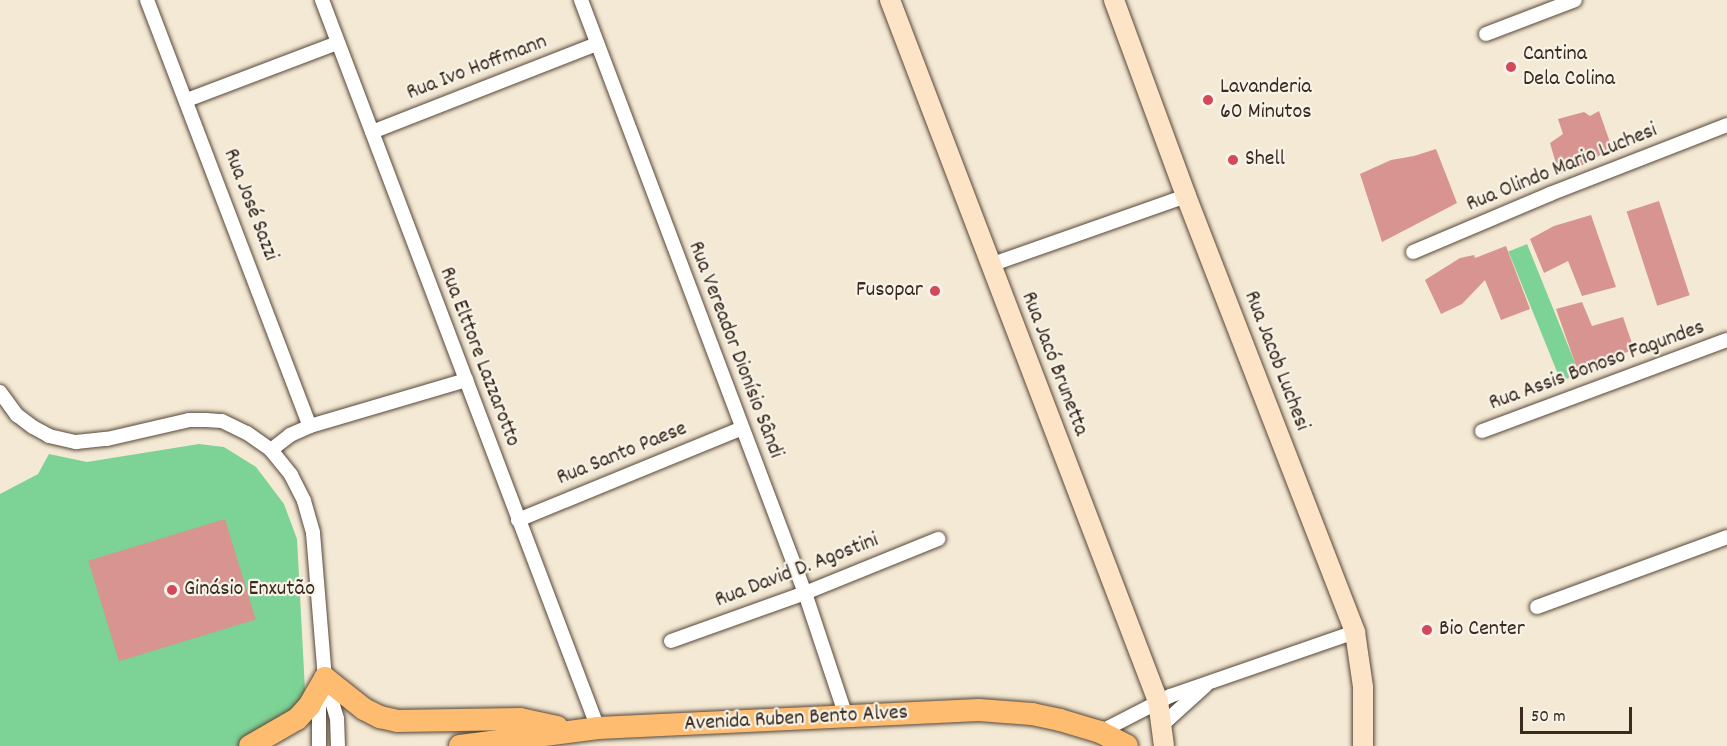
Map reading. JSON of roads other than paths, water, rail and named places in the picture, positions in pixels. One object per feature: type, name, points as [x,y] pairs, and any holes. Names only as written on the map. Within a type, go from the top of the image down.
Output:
[{"type":"main road","points":[[250,746],[297,719],[309,706],[325,678],[364,709],[380,717],[397,721],[520,719],[570,730]]},
{"type":"main road","name":"Avenida Ruben Bento Alves","points":[[460,746],[598,728],[1005,711],[1041,716],[1100,732],[1127,746]]},
{"type":"street","name":"Rua José Sazzi","points":[[147,0],[310,426]]},
{"type":"street","name":"Rua Elttore Lazzarotto","points":[[322,0],[598,728]]},
{"type":"street","name":"Rua Vereador Dionísio Sândi","points":[[581,0],[805,593],[846,716]]},
{"type":"street","name":"Rua Jacó Brunetta","points":[[890,0],[1158,701],[1163,724],[1164,746]]},
{"type":"street","name":"Rua Jacob Luchesi","points":[[1115,0],[1186,196],[1355,632],[1363,687],[1363,746]]},
{"type":"street","points":[[1486,34],[1575,0]]},
{"type":"street","points":[[187,100],[337,43]]},
{"type":"street","name":"Rua Ivo Hoffmann","points":[[372,132],[597,44]]},
{"type":"street","name":"Rua Olindo Mario Luchesi","points":[[1413,252],[1550,194],[1727,125]]},
{"type":"street","points":[[990,265],[1186,196]]},
{"type":"street","name":"Rua Assis Bonoso Fagundes","points":[[1482,431],[1727,340]]},
{"type":"street","points":[[271,450],[290,435],[310,426],[466,380]]},
{"type":"street","points":[[0,392],[17,415],[33,427],[49,436],[76,442],[107,440],[189,420],[206,420],[222,421],[247,433],[271,450],[291,475],[304,501],[313,533],[325,678],[333,699],[338,746]]},
{"type":"street","name":"Rua Santo Paese","points":[[518,520],[742,428]]},
{"type":"street","points":[[1537,607],[1727,537]]},
{"type":"street","name":"Rua David D. Agostini","points":[[671,641],[805,593],[938,539]]},
{"type":"street","points":[[1100,732],[1158,701],[1355,632]]},
{"type":"street","points":[[319,746],[319,704],[325,678]]},
{"type":"street","points":[[1163,724],[1211,681]]},
{"type":"place","name":"Cantina Dela Colina","points":[[1511,67]]},
{"type":"place","name":"Lavanderia 60 Minutos","points":[[1208,100]]},
{"type":"place","name":"Shell","points":[[1233,160]]},
{"type":"place","name":"Fusopar","points":[[935,291]]},
{"type":"place","name":"Ginásio Enxutão","points":[[172,590]]},
{"type":"place","name":"Bio Center","points":[[1427,630]]}]
